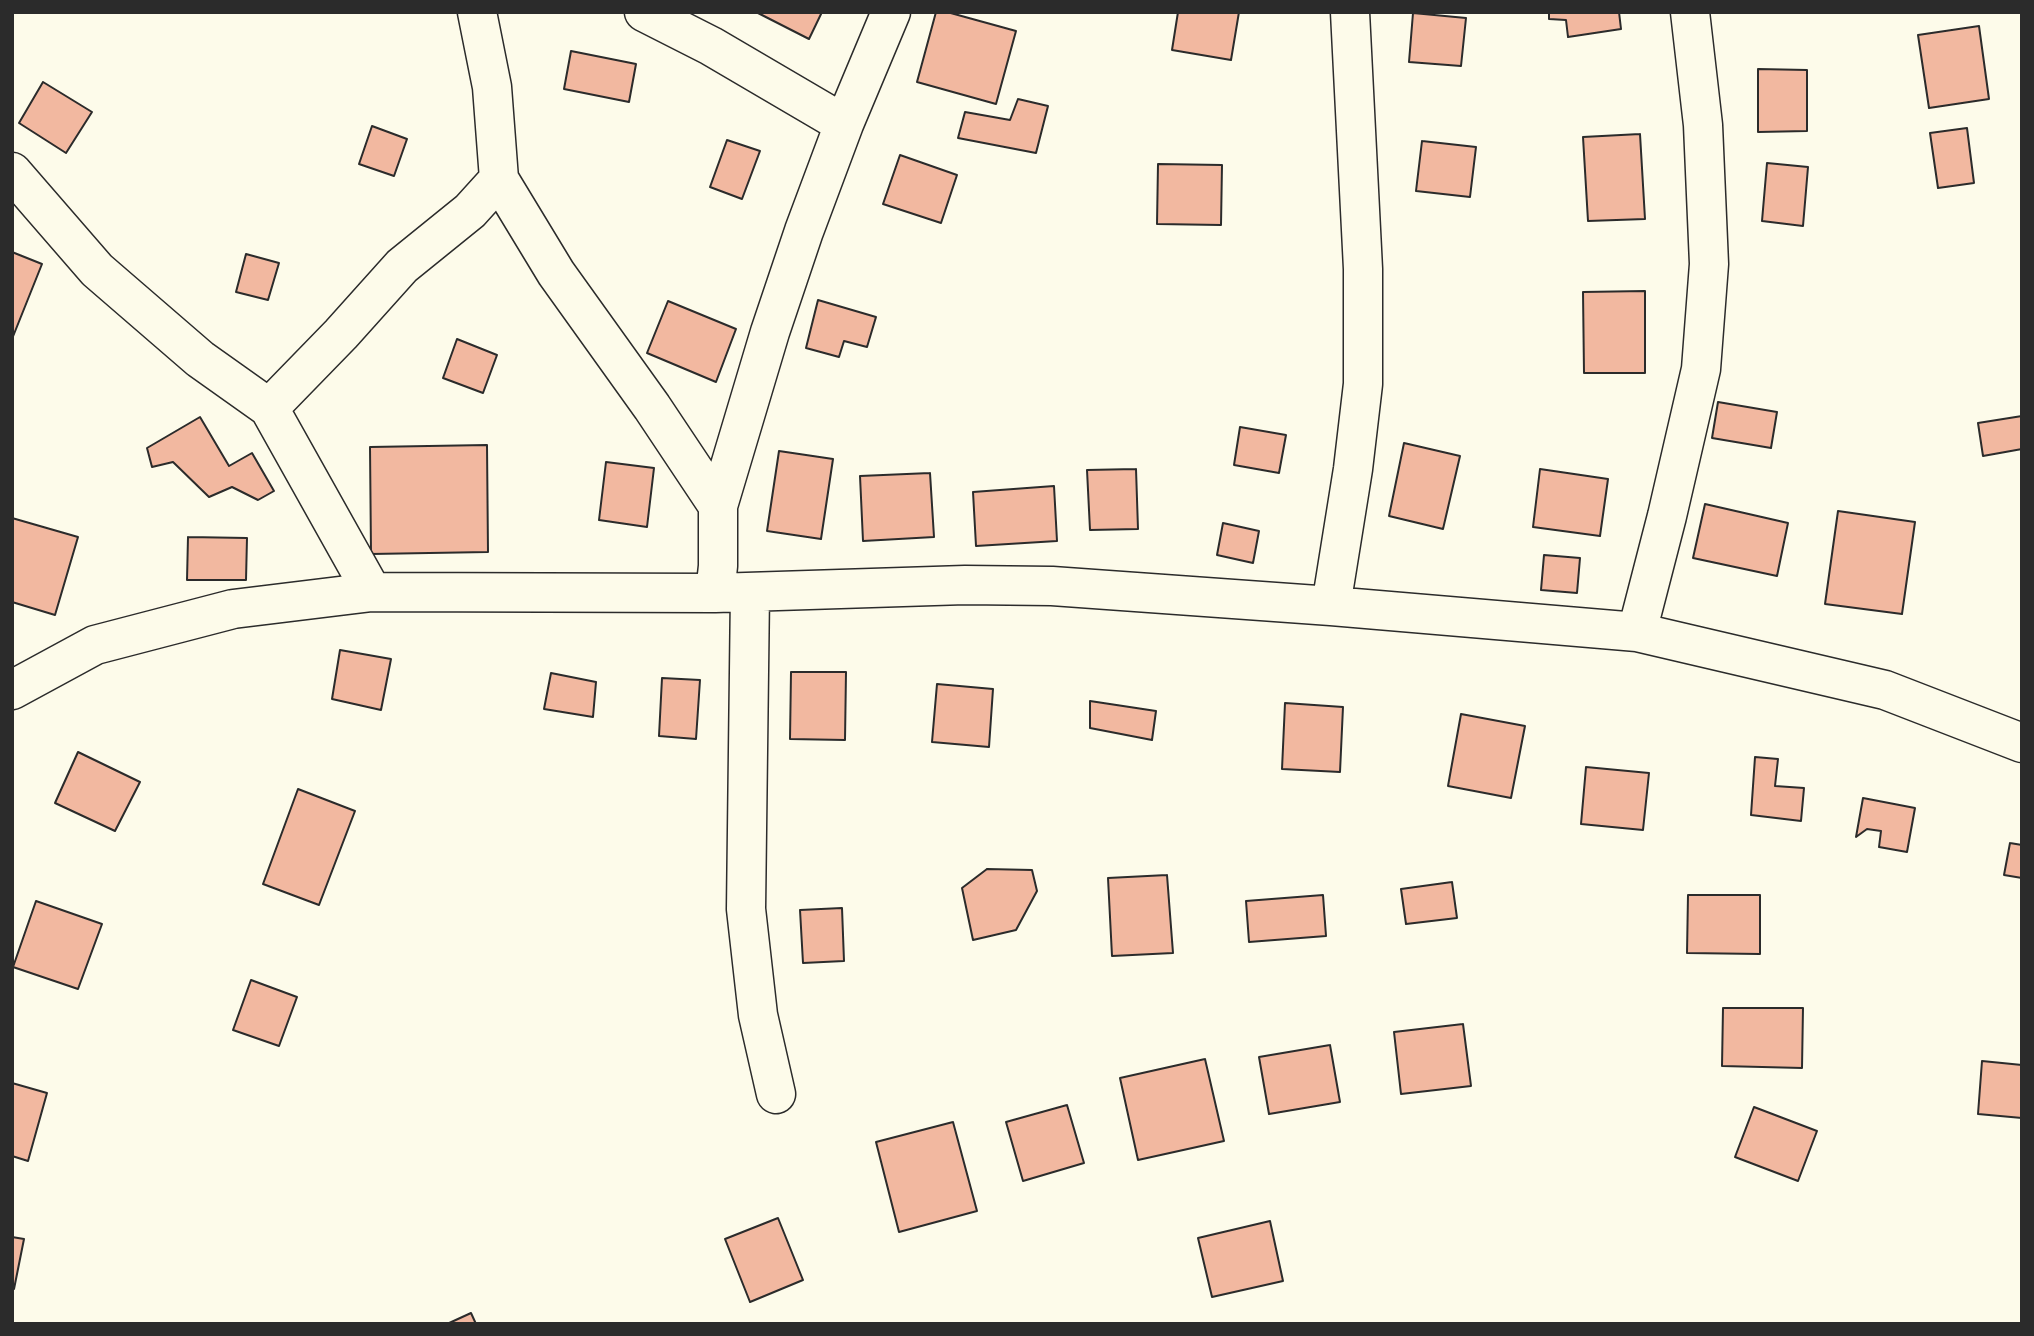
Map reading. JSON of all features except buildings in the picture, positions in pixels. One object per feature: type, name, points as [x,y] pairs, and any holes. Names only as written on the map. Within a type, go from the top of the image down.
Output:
[{"type":"street","points":[[477,12],[492,87],[499,179],[555,273],[652,407],[718,506]]},
{"type":"street","points":[[644,12],[711,46],[844,124]]},
{"type":"street","points":[[776,1094],[758,1016],[746,909],[733,593],[718,566],[718,506],[778,306],[804,230],[844,124],[891,12]]},
{"type":"street","points":[[1331,606],[1363,384],[1363,269],[1350,12]]},
{"type":"street","points":[[1637,632],[1701,369],[1709,264],[1703,125],[1690,12]]},
{"type":"street","points":[[12,172],[97,270],[200,359],[268,408],[372,592]]},
{"type":"street","points":[[268,408],[341,334],[402,266],[470,211],[499,179]]},
{"type":"street","points":[[12,690],[95,645],[233,609],[372,592],[733,593],[858,587],[1052,586],[1637,632],[1885,690],[2022,743]]}]
